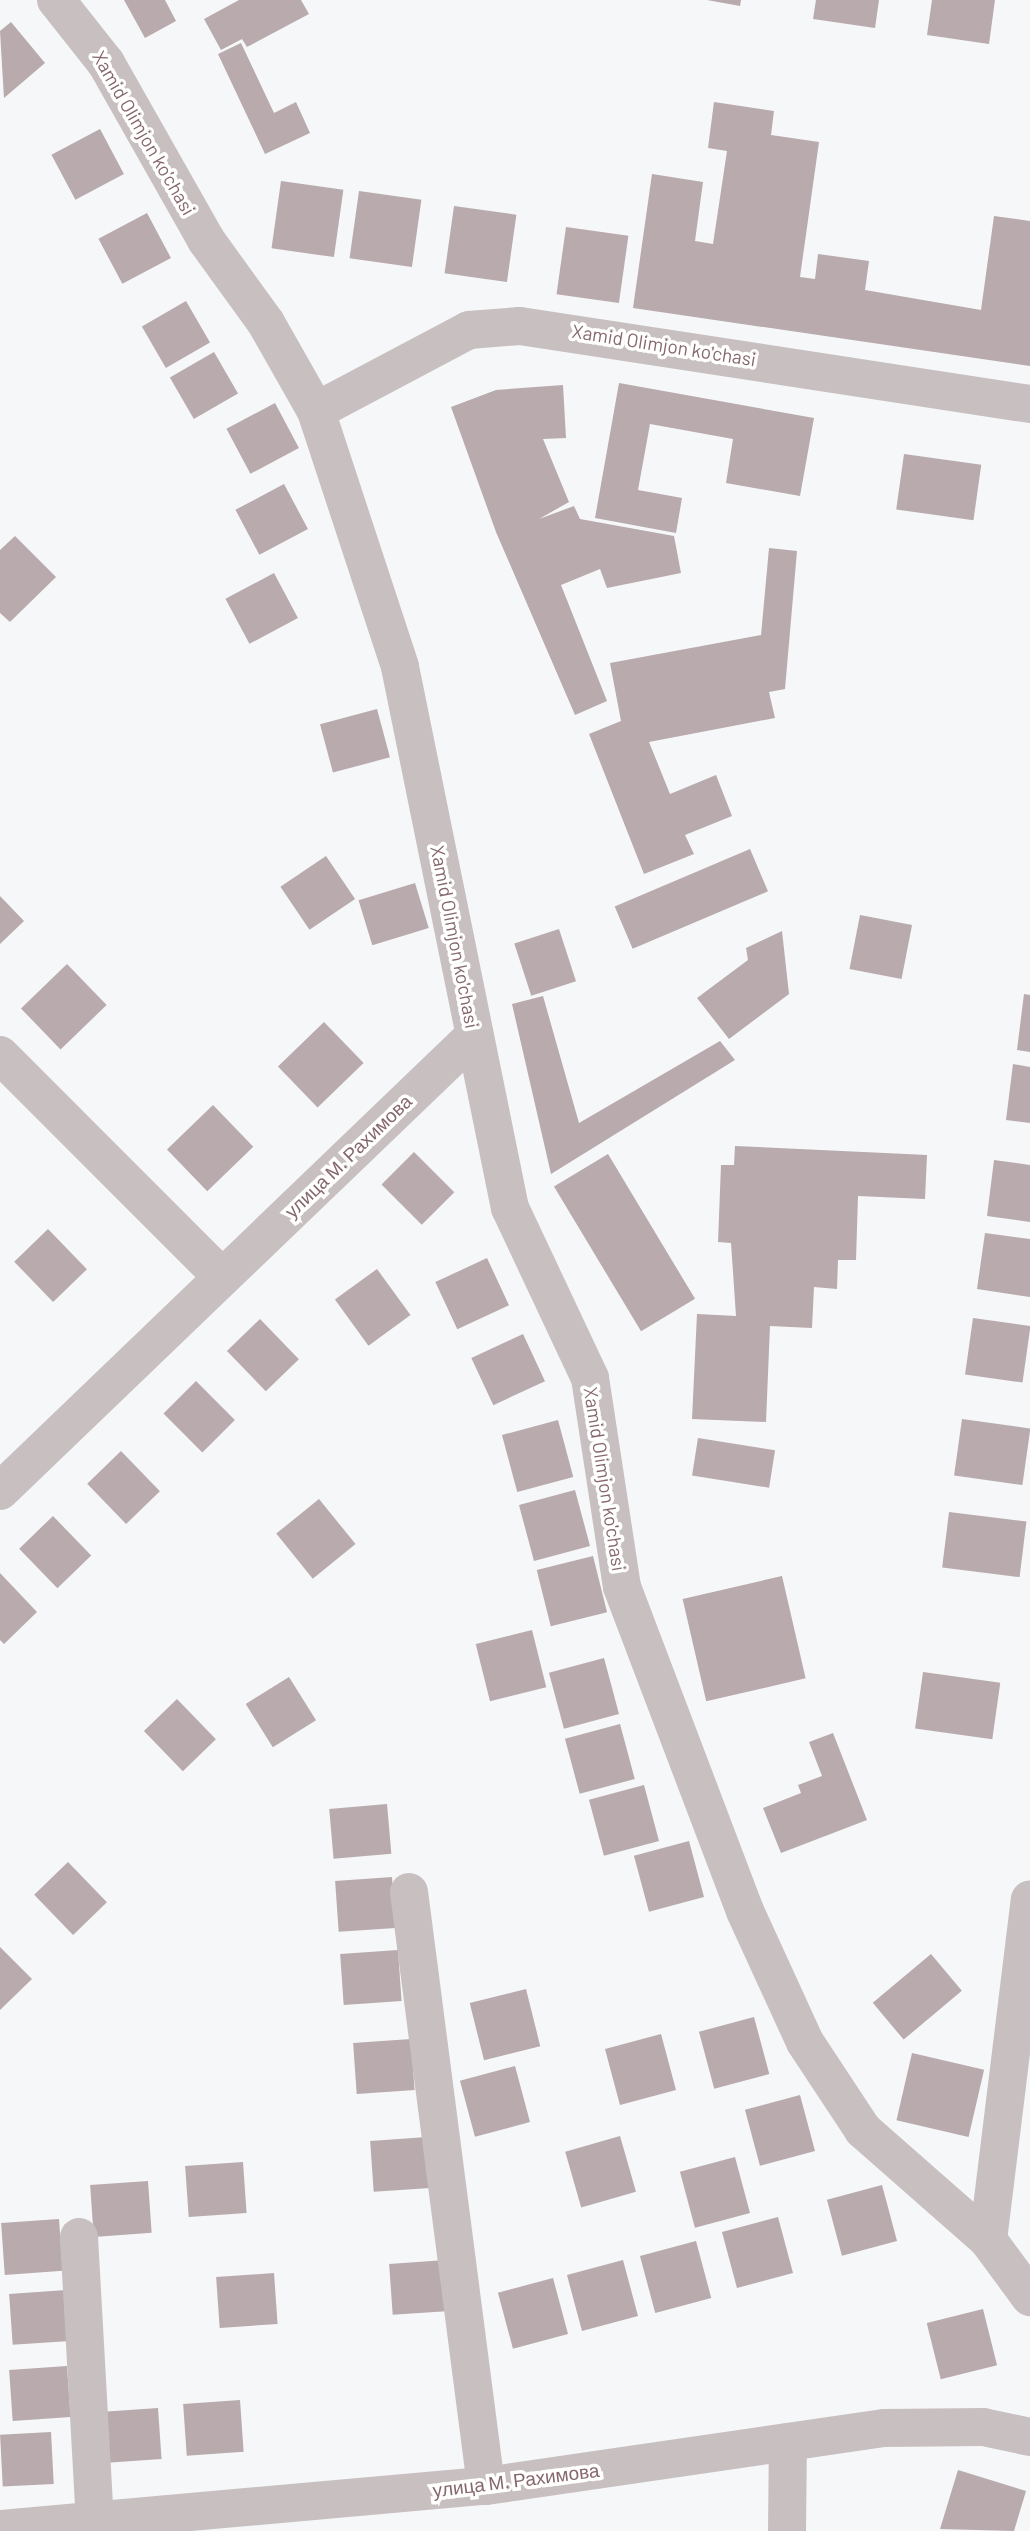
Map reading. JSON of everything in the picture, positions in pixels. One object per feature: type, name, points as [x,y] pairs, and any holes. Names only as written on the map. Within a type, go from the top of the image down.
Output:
[{"type":"street","name":"Xamid Olimjon ko'chasi","points":[[56,0],[106,62],[206,240],[266,323],[316,411],[400,667],[510,1208],[590,1378],[622,1587],[746,1911],[804,2042],[863,2130],[988,2239],[1030,2297]]},
{"type":"street","name":"Xamid Olimjon ko'chasi","points":[[316,411],[469,330],[520,326],[1030,404]]},
{"type":"street","name":"улица М. Рахимова","points":[[0,1491],[475,1035]]},
{"type":"street","points":[[0,1055],[221,1276]]},
{"type":"street","points":[[409,1892],[486,2486]]},
{"type":"street","points":[[988,2239],[1030,1900]]},
{"type":"street","points":[[79,2237],[96,2519]]},
{"type":"street","name":"улица М. Рахимова","points":[[0,2529],[486,2486],[788,2442],[936,2426],[1030,2437]]},
{"type":"street","points":[[787,2531],[788,2442]]},
{"type":"building","points":[[124,0],[165,0],[176,21],[145,38]]},
{"type":"building","points":[[239,0],[301,0],[309,14],[247,47],[242,39],[221,50],[204,19]]},
{"type":"building","points":[[707,0],[741,0],[740,6]]},
{"type":"building","points":[[816,0],[879,0],[875,28],[813,19]]},
{"type":"building","points":[[932,0],[995,0],[989,44],[927,35]]},
{"type":"building","points":[[11,22],[45,63],[4,98],[0,31]]},
{"type":"building","points":[[241,43],[274,113],[296,102],[310,133],[265,154],[218,54]]},
{"type":"building","points":[[714,102],[774,111],[771,135],[819,142],[800,277],[815,279],[818,254],[869,261],[865,290],[981,310],[994,216],[1030,221],[1030,366],[633,308],[652,174],[703,182],[695,241],[713,244],[727,151],[708,148]]},
{"type":"building","points":[[100,129],[124,174],[75,200],[51,155]]},
{"type":"building","points":[[281,181],[343,190],[334,257],[272,248]]},
{"type":"building","points":[[359,191],[421,200],[412,267],[350,258]]},
{"type":"building","points":[[454,206],[516,215],[507,282],[445,273]]},
{"type":"building","points":[[147,213],[171,258],[122,284],[98,239]]},
{"type":"building","points":[[566,227],[628,236],[619,303],[557,294]]},
{"type":"building","points":[[186,301],[210,343],[166,368],[142,326]]},
{"type":"building","points":[[214,352],[238,394],[194,419],[170,378]]},
{"type":"building","points":[[619,383],[814,418],[800,496],[726,483],[733,439],[650,424],[638,490],[682,498],[676,533],[595,518]]},
{"type":"building","points":[[563,385],[566,438],[543,439],[569,502],[539,519],[574,506],[580,519],[674,536],[681,573],[607,588],[600,569],[561,585],[607,701],[575,715],[496,532],[451,407],[496,390]]},
{"type":"building","points":[[275,403],[299,448],[250,474],[226,429]]},
{"type":"building","points":[[904,454],[981,465],[973,520],[896,509]]},
{"type":"building","points":[[284,484],[308,529],[259,555],[235,510]]},
{"type":"building","points":[[15,536],[56,577],[10,622],[0,613],[0,550]]},
{"type":"building","points":[[769,548],[797,551],[785,689],[769,692],[775,718],[649,742],[670,794],[716,775],[732,816],[685,835],[694,854],[644,874],[589,734],[621,721],[610,663],[761,635]]},
{"type":"building","points":[[274,573],[298,618],[249,644],[225,599]]},
{"type":"building","points":[[377,709],[390,757],[333,773],[320,724]]},
{"type":"building","points":[[750,849],[768,891],[633,949],[615,906]]},
{"type":"building","points":[[326,856],[355,899],[309,930],[280,887]]},
{"type":"building","points":[[415,883],[429,928],[372,945],[359,900]]},
{"type":"building","points":[[0,896],[24,921],[0,944]]},
{"type":"building","points":[[860,915],[912,925],[902,979],[850,969]]},
{"type":"building","points":[[559,929],[576,981],[531,996],[514,944]]},
{"type":"building","points":[[782,931],[789,994],[729,1039],[697,998],[748,960],[746,948]]},
{"type":"building","points":[[67,964],[107,1005],[61,1049],[21,1008]]},
{"type":"building","points":[[1024,994],[1030,995],[1030,1052],[1017,1050]]},
{"type":"building","points":[[543,996],[579,1123],[720,1041],[735,1060],[551,1174],[512,1004]]},
{"type":"building","points":[[324,1022],[364,1063],[318,1107],[278,1066]]},
{"type":"building","points":[[1013,1064],[1030,1067],[1030,1123],[1006,1120]]},
{"type":"building","points":[[213,1105],[253,1147],[207,1191],[167,1149]]},
{"type":"building","points":[[735,1146],[927,1155],[925,1199],[858,1196],[856,1260],[838,1260],[837,1289],[814,1287],[812,1328],[770,1326],[766,1422],[692,1419],[697,1314],[736,1316],[731,1243],[718,1242],[721,1165],[734,1165]]},
{"type":"building","points":[[414,1152],[454,1192],[422,1225],[381,1185]]},
{"type":"building","points":[[608,1154],[695,1299],[641,1331],[554,1186]]},
{"type":"building","points":[[994,1160],[1030,1165],[1030,1222],[987,1216]]},
{"type":"building","points":[[48,1229],[87,1269],[53,1302],[14,1262]]},
{"type":"building","points":[[985,1233],[1030,1239],[1030,1297],[977,1289]]},
{"type":"building","points":[[487,1258],[509,1305],[457,1329],[435,1282]]},
{"type":"building","points":[[377,1269],[411,1315],[368,1346],[335,1300]]},
{"type":"building","points":[[973,1318],[1030,1326],[1023,1383],[965,1374]]},
{"type":"building","points":[[260,1319],[299,1359],[266,1391],[227,1351]]},
{"type":"building","points":[[523,1334],[545,1381],[493,1405],[471,1358]]},
{"type":"building","points":[[196,1381],[235,1420],[202,1452],[163,1414]]},
{"type":"building","points":[[962,1419],[1030,1429],[1022,1485],[954,1475]]},
{"type":"building","points":[[558,1420],[573,1477],[517,1492],[502,1435]]},
{"type":"building","points":[[698,1438],[775,1450],[769,1488],[692,1476]]},
{"type":"building","points":[[121,1451],[160,1491],[126,1524],[87,1484]]},
{"type":"building","points":[[575,1490],[590,1546],[534,1561],[519,1505]]},
{"type":"building","points":[[319,1499],[356,1544],[313,1579],[276,1534]]},
{"type":"building","points":[[949,1512],[1026,1522],[1020,1577],[942,1568]]},
{"type":"building","points":[[53,1516],[91,1556],[57,1588],[19,1549]]},
{"type":"building","points":[[593,1556],[607,1612],[551,1626],[537,1570]]},
{"type":"building","points":[[0,1573],[37,1612],[4,1644],[0,1640]]},
{"type":"building","points":[[782,1576],[806,1678],[706,1701],[683,1599]]},
{"type":"building","points":[[532,1630],[546,1687],[490,1701],[476,1644]]},
{"type":"building","points":[[604,1658],[619,1714],[564,1729],[549,1673]]},
{"type":"building","points":[[923,1672],[1000,1683],[992,1739],[915,1728]]},
{"type":"building","points":[[289,1677],[316,1720],[273,1747],[246,1704]]},
{"type":"building","points":[[177,1699],[216,1739],[183,1771],[144,1731]]},
{"type":"building","points":[[620,1724],[635,1779],[580,1794],[565,1739]]},
{"type":"building","points":[[833,1733],[867,1820],[781,1853],[763,1808],[801,1793],[798,1785],[822,1776],[809,1742]]},
{"type":"building","points":[[644,1785],[659,1841],[604,1856],[589,1800]]},
{"type":"building","points":[[387,1804],[391,1854],[334,1859],[329,1809]]},
{"type":"building","points":[[689,1841],[704,1897],[649,1912],[634,1856]]},
{"type":"building","points":[[68,1862],[107,1902],[73,1935],[34,1895]]},
{"type":"building","points":[[392,1877],[396,1928],[339,1932],[335,1881]]},
{"type":"building","points":[[0,1947],[32,1979],[0,2010]]},
{"type":"building","points":[[398,1950],[402,2001],[344,2005],[340,1954]]},
{"type":"building","points":[[931,1954],[962,1991],[904,2040],[873,2003]]},
{"type":"building","points":[[526,1989],[540,2046],[484,2060],[470,2003]]},
{"type":"building","points":[[754,2017],[769,2074],[714,2089],[699,2032]]},
{"type":"building","points":[[661,2034],[676,2090],[620,2105],[605,2049]]},
{"type":"building","points":[[411,2039],[415,2090],[357,2094],[353,2043]]},
{"type":"building","points":[[912,2053],[984,2070],[969,2137],[896,2120]]},
{"type":"building","points":[[515,2066],[530,2122],[475,2137],[460,2081]]},
{"type":"building","points":[[800,2095],[815,2151],[760,2166],[745,2110]]},
{"type":"building","points":[[620,2136],[636,2192],[581,2207],[565,2152]]},
{"type":"building","points":[[427,2137],[431,2188],[374,2192],[370,2141]]},
{"type":"building","points":[[735,2157],[750,2213],[695,2228],[680,2172]]},
{"type":"building","points":[[243,2162],[247,2213],[189,2217],[185,2166]]},
{"type":"building","points":[[148,2181],[152,2233],[94,2237],[90,2185]]},
{"type":"building","points":[[882,2185],[897,2241],[842,2256],[827,2200]]},
{"type":"building","points":[[778,2217],[793,2273],[737,2288],[722,2232]]},
{"type":"building","points":[[59,2219],[63,2271],[5,2275],[1,2223]]},
{"type":"building","points":[[696,2241],[711,2298],[655,2313],[640,2256]]},
{"type":"building","points":[[446,2260],[450,2311],[393,2315],[389,2264]]},
{"type":"building","points":[[623,2260],[638,2316],[582,2331],[567,2275]]},
{"type":"building","points":[[274,2273],[278,2324],[220,2328],[216,2277]]},
{"type":"building","points":[[553,2278],[568,2334],[513,2349],[498,2293]]},
{"type":"building","points":[[66,2290],[70,2341],[13,2345],[9,2294]]},
{"type":"building","points":[[983,2309],[997,2365],[941,2379],[927,2323]]},
{"type":"building","points":[[67,2366],[71,2417],[13,2421],[9,2370]]},
{"type":"building","points":[[240,2400],[244,2452],[187,2456],[183,2404]]},
{"type":"building","points":[[158,2408],[162,2459],[104,2463],[100,2412]]},
{"type":"building","points":[[51,2432],[54,2484],[3,2487],[0,2435]]},
{"type":"building","points":[[958,2470],[1026,2491],[1014,2531],[940,2529]]}]
